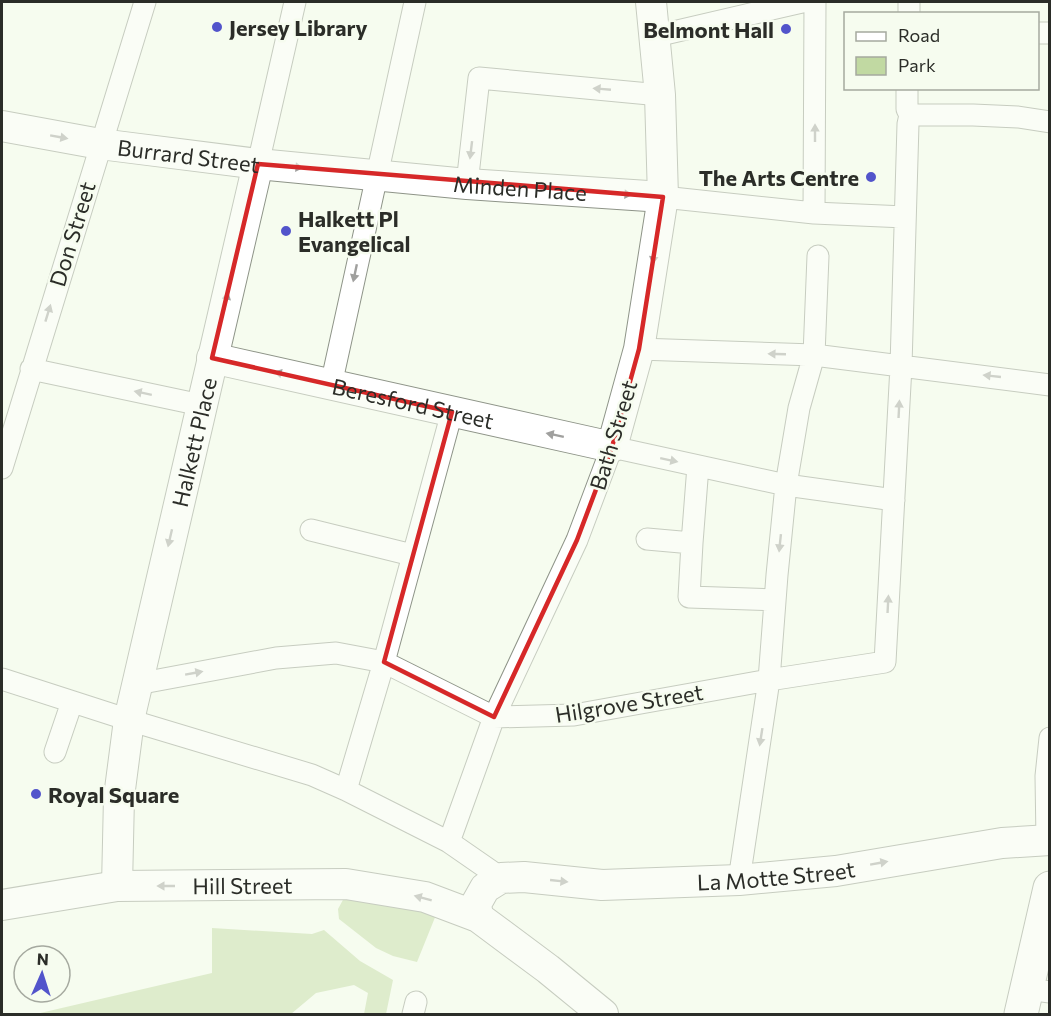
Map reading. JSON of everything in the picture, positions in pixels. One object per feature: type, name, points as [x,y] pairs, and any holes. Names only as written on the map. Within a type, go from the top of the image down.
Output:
[{"type":"main road","name":"Bath Street","points":[[612,447],[639,349],[663,197],[660,95],[651,2]]},
{"type":"main road","name":"Burrard Street","points":[[2,126],[100,144],[258,164],[376,174]]},
{"type":"main road","name":"Halkett Place","points":[[117,886],[119,797],[129,720],[258,164]]},
{"type":"main road","name":"Minden Place","points":[[376,174],[467,184],[663,197]]},
{"type":"main road","name":"Beresford Street","points":[[212,358],[612,447]]},
{"type":"main road","name":"La Motte Street","points":[[501,878],[524,877],[602,885],[739,880],[836,871],[1002,843],[1048,840]]},
{"type":"main road","points":[[478,917],[476,904],[485,888],[501,878]]},
{"type":"main road","name":"Hill Street","points":[[2,905],[117,886],[346,884],[424,897],[478,917],[548,969],[603,1014]]},
{"type":"main road","points":[[1033,999],[1050,888]]},
{"type":"street","name":"Don Street","points":[[2,468],[145,2]]},
{"type":"street","name":"Halkett Place","points":[[258,164],[295,2]]},
{"type":"street","points":[[331,385],[415,2]]},
{"type":"street","points":[[656,36],[802,2]]},
{"type":"street","points":[[814,213],[815,2]]},
{"type":"street","points":[[467,184],[479,78],[660,95]]},
{"type":"street","points":[[612,447],[786,485],[894,500],[910,115],[907,110],[907,90]]},
{"type":"street","points":[[910,115],[934,113],[984,115],[1050,122]]},
{"type":"street","points":[[663,197],[814,213],[904,217]]},
{"type":"street","points":[[739,880],[769,680],[786,485],[799,408],[814,355],[818,256]]},
{"type":"street","points":[[639,349],[814,355],[1050,385]]},
{"type":"street","points":[[31,369],[201,405]]},
{"type":"street","points":[[346,789],[384,662],[452,412]]},
{"type":"street","name":"Bath Street","points":[[449,842],[495,717],[577,540],[612,447]]},
{"type":"street","points":[[698,466],[689,597],[775,600]]},
{"type":"street","name":"Hilgrove Street","points":[[137,684],[276,658],[336,652],[384,662],[495,717],[574,715],[885,662],[894,500]]},
{"type":"street","points":[[311,530],[412,555]]},
{"type":"street","points":[[647,539],[692,543]]},
{"type":"street","points":[[2,679],[312,775],[346,789],[449,842],[501,878]]},
{"type":"street","points":[[55,752],[72,702]]},
{"type":"street","points":[[1048,840],[1046,776],[1050,738]]},
{"type":"highlighted area","points":[[258,164],[663,197],[639,349],[612,447],[577,540],[494,717],[384,662],[452,412],[212,358]]},
{"type":"green space","points":[[344,898],[438,910],[417,962],[393,956],[376,948],[339,919],[338,909]]},
{"type":"green space","points":[[212,928],[312,934],[324,930],[360,961],[393,980],[386,1014],[364,1014],[368,993],[354,985],[316,993],[291,1014],[36,1014],[212,973]]},
{"type":"place","name":"Jersey Library","points":[[217,27]]},
{"type":"place","name":"Belmont Hall","points":[[786,29]]},
{"type":"place","name":"The Arts Centre","points":[[871,177]]},
{"type":"place","name":"Halkett Pl Evangelical","points":[[286,231]]},
{"type":"place","name":"Royal Square","points":[[36,794]]}]
